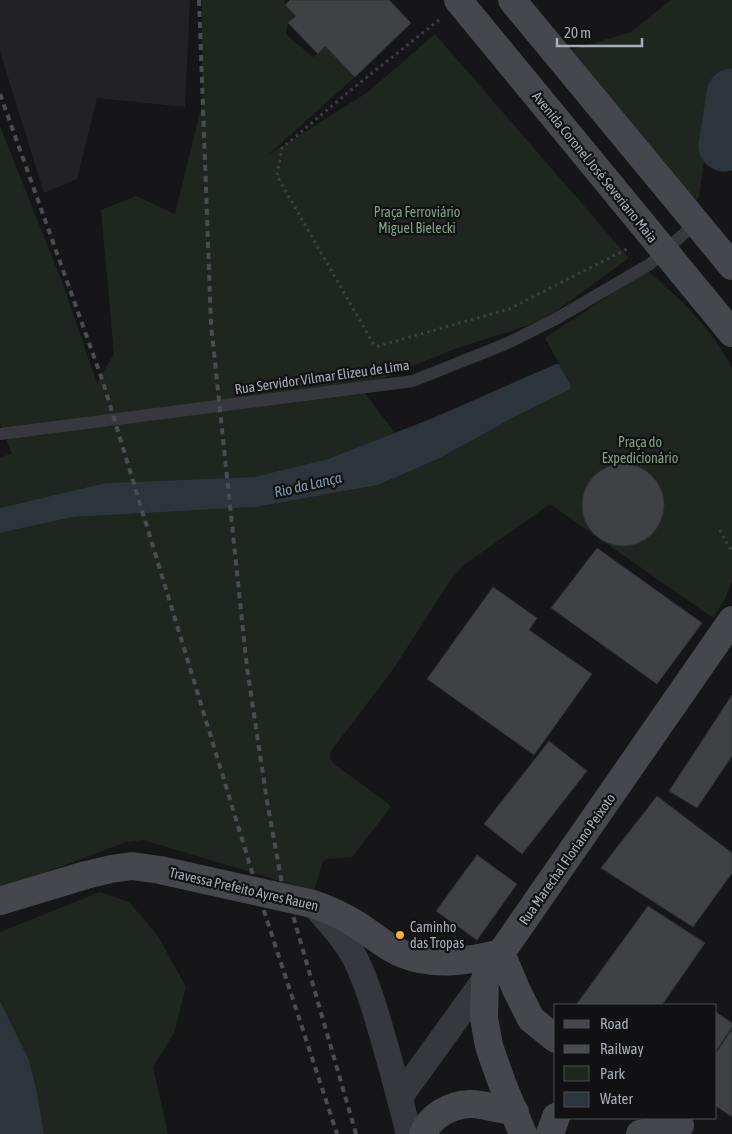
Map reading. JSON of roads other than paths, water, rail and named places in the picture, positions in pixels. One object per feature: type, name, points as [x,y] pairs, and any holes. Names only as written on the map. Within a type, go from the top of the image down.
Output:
[{"type":"main road","points":[[512,0],[732,266]]},
{"type":"main road","name":"Avenida Coronel José Severiano Maia","points":[[451,8],[665,252],[732,333]]},
{"type":"main road","name":"Rua Marechal Floriano Peixoto","points":[[485,978],[732,620]]},
{"type":"main road","name":"Travessa Prefeito Ayres Rauen","points":[[3,900],[94,873],[132,866],[160,870],[313,904],[331,910],[403,954],[424,961],[451,962],[477,959],[501,953]]},
{"type":"main road","points":[[501,953],[531,1019],[554,1037]]},
{"type":"main road","points":[[485,978],[484,1018],[489,1046],[519,1123]]},
{"type":"main road","points":[[423,1134],[440,1112],[470,1103],[519,1123]]},
{"type":"main road","points":[[550,1134],[555,1119]]},
{"type":"main road","points":[[640,1134],[680,1126]]},
{"type":"street","points":[[313,904],[338,931],[354,958],[374,1005],[409,1134]]},
{"type":"street","name":"Rua Marechal Floriano Peixoto","points":[[400,1096],[485,978]]},
{"type":"lane","name":"Rua Servidor Vilmar Elizeu de Lima","points":[[0,434],[413,381],[508,343],[554,320],[650,264],[696,223]]},
{"type":"water","points":[[559,364],[571,386],[569,390],[518,415],[440,458],[378,485],[256,507],[73,517],[0,533],[0,508],[105,483],[254,477],[328,459],[433,418]]},
{"type":"water","points":[[0,1001],[29,1060],[44,1134],[0,1134]]},
{"type":"waterway","name":"Rio da Lança","points":[[724,146],[732,94]]},
{"type":"railway","points":[[199,0],[211,324],[247,668],[267,801],[282,884],[294,919],[356,1134]]},
{"type":"railway","points":[[0,94],[103,382],[263,908],[337,1134]]},
{"type":"place","name":"Caminho das Tropas","points":[[400,935]]},
{"type":"park label","name":"Praça Ferroviário Miguel Bielecki","points":[[417,220]]},
{"type":"park label","name":"Praça do Expedicionário","points":[[640,450]]}]
